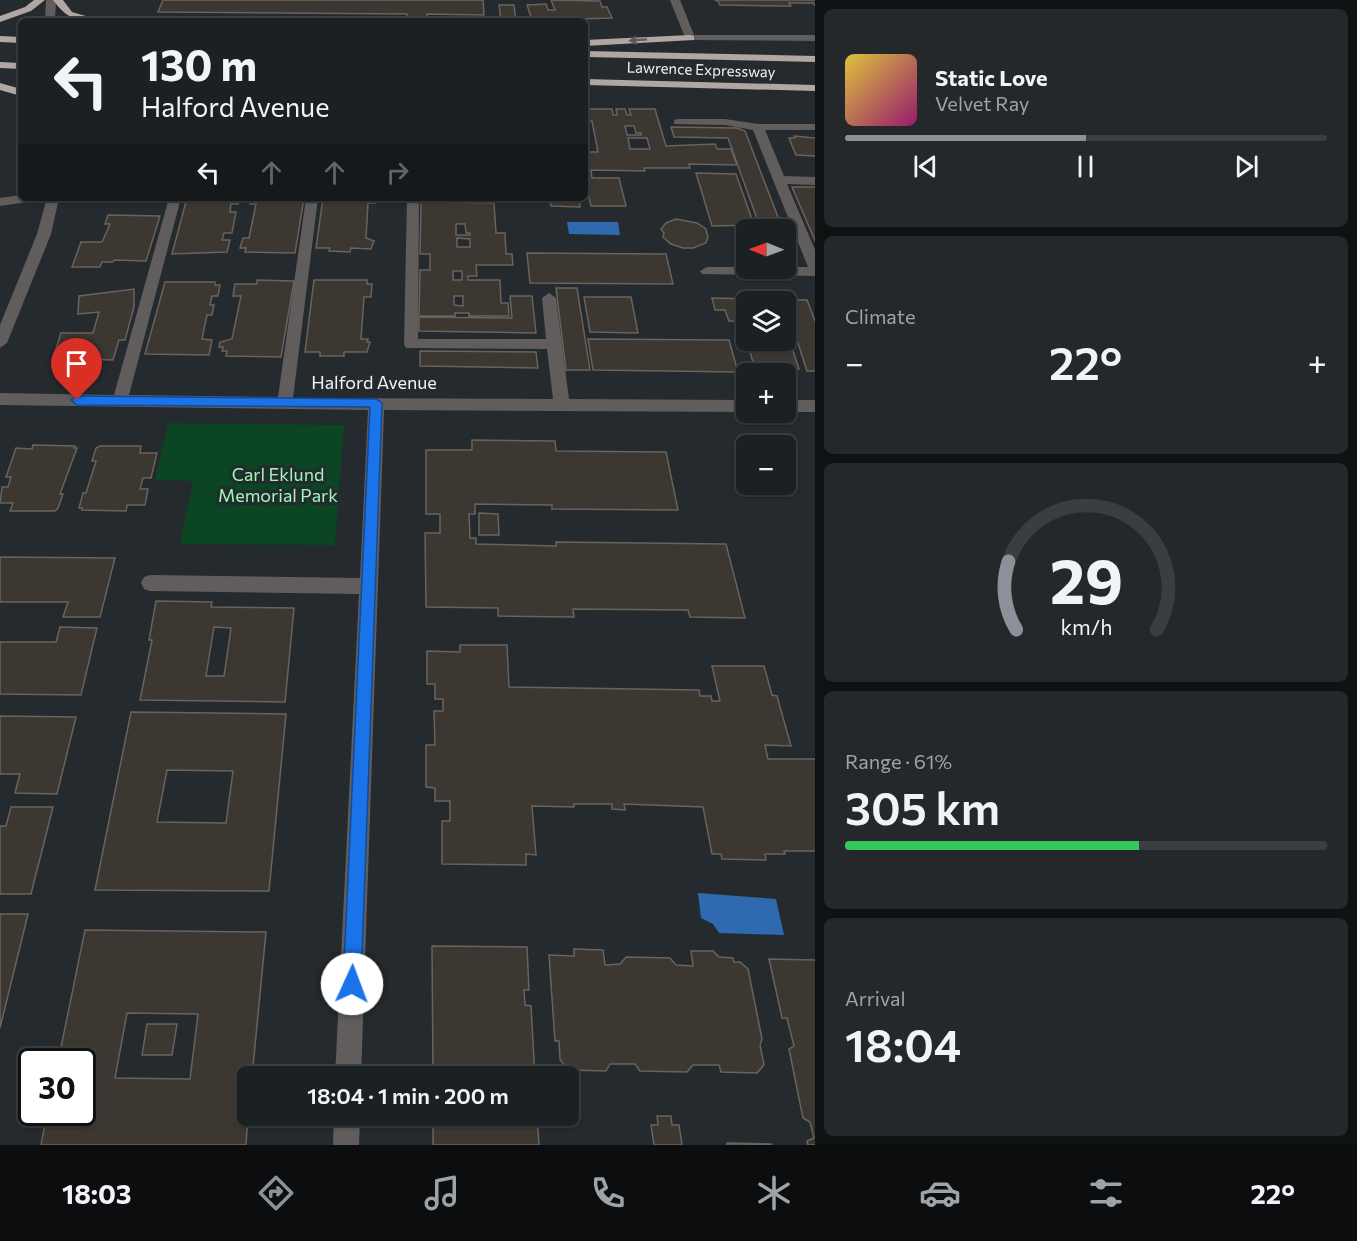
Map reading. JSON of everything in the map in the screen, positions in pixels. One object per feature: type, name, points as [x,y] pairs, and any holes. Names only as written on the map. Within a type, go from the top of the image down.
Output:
[{"type":"highway","points":[[0,19],[28,9],[40,0]]},
{"type":"highway","points":[[58,0],[69,14],[86,18]]},
{"type":"highway","points":[[588,43],[690,38]]},
{"type":"highway","points":[[0,39],[18,40]]},
{"type":"highway","name":"Lawrence Expressway","points":[[588,54],[815,59]]},
{"type":"highway","points":[[0,65],[18,66]]},
{"type":"highway","name":"Lawrence Expressway","points":[[588,82],[815,88]]},
{"type":"highway","points":[[0,86],[18,91]]},
{"type":"street","points":[[50,18],[51,0]]},
{"type":"street","points":[[675,0],[690,38],[815,38]]},
{"type":"street","points":[[678,122],[725,122],[758,127],[815,127]]},
{"type":"street","points":[[758,127],[815,269]]},
{"type":"street","points":[[779,180],[815,181]]},
{"type":"street","points":[[0,202],[18,199]]},
{"type":"street","points":[[0,343],[44,234],[52,201]]},
{"type":"street","points":[[120,401],[174,201]]},
{"type":"street","points":[[285,403],[312,201]]},
{"type":"street","points":[[413,201],[411,344],[554,344]]},
{"type":"street","points":[[706,271],[815,271]]},
{"type":"street","points":[[549,298],[562,405]]},
{"type":"street","name":"Halford Avenue","points":[[0,399],[736,405]]},
{"type":"street","points":[[348,1066],[376,403]]},
{"type":"street","points":[[796,406],[815,406]]},
{"type":"street","points":[[150,583],[368,586]]},
{"type":"street","points":[[346,1145],[347,1126]]},
{"type":"green space","name":"Carl Eklund Memorial Park","points":[[168,423],[344,425],[335,545],[180,544],[193,481],[155,480]]},
{"type":"water","points":[[567,222],[618,222],[620,235],[569,234]]},
{"type":"water","points":[[698,893],[776,899],[784,935],[719,933],[713,924],[701,918]]},
{"type":"building","points":[[163,0],[483,0],[484,15],[427,14],[427,17],[407,17],[407,14],[158,12]]},
{"type":"building","points":[[551,0],[600,1],[602,7],[607,7],[612,18],[531,18],[527,5],[546,4],[548,10],[555,10]]},
{"type":"building","points":[[715,0],[815,0],[815,6],[813,3],[789,3],[791,6],[720,5]]},
{"type":"building","points":[[499,5],[514,5],[516,18],[501,18]]},
{"type":"building","points":[[588,109],[612,109],[613,115],[617,115],[616,109],[625,109],[627,115],[631,115],[629,109],[655,109],[666,146],[715,144],[717,149],[731,149],[737,165],[689,164],[690,168],[644,168],[645,171],[591,170],[592,178],[619,178],[626,206],[591,206],[588,194],[588,152],[598,152],[592,121],[588,121]],"holes":[[[625,126],[634,126],[636,133],[641,133],[641,135],[627,135]],[[628,138],[647,138],[650,149],[630,149]]]},
{"type":"building","points":[[671,127],[737,128],[745,131],[779,219],[757,219],[728,138],[674,137]]},
{"type":"building","points":[[794,136],[815,138],[815,156],[796,155],[789,138],[795,138]]},
{"type":"building","points":[[696,173],[736,174],[752,219],[736,219],[736,225],[712,226]]},
{"type":"building","points":[[792,187],[815,187],[815,241]]},
{"type":"building","points":[[186,201],[238,201],[238,204],[231,204],[230,212],[236,212],[232,233],[224,233],[222,240],[230,240],[227,252],[172,254]]},
{"type":"building","points":[[250,201],[304,201],[295,253],[245,252],[246,248],[240,248],[243,238],[249,238],[256,204],[250,204]]},
{"type":"building","points":[[323,201],[375,201],[375,203],[368,203],[366,238],[374,241],[371,249],[351,248],[350,252],[316,248]]},
{"type":"building","points":[[550,201],[579,201],[580,207],[551,206]]},
{"type":"building","points":[[421,202],[494,203],[496,233],[505,233],[506,254],[512,254],[513,265],[476,265],[477,276],[468,276],[468,280],[500,280],[501,303],[508,303],[509,316],[469,316],[469,313],[455,313],[455,316],[419,316],[420,270],[430,270],[430,254],[420,254]],"holes":[[[456,224],[465,224],[466,233],[470,235],[456,235]],[[457,238],[470,239],[470,247],[457,247]],[[453,271],[462,271],[462,280],[453,280]],[[454,296],[463,296],[463,306],[454,305]]]},
{"type":"building","points":[[108,215],[160,216],[146,261],[114,260],[113,262],[102,262],[100,267],[72,267],[81,242],[102,242],[110,224],[105,224]]},
{"type":"building","points":[[676,219],[697,223],[706,229],[708,237],[706,243],[693,248],[671,244],[663,237],[664,233],[661,229],[666,223]]},
{"type":"building","points":[[527,253],[666,254],[673,284],[530,283]]},
{"type":"building","points":[[257,280],[294,281],[281,357],[226,356],[227,351],[222,351],[223,347],[219,347],[220,342],[232,339],[241,296],[233,296],[235,284],[257,284]]},
{"type":"building","points":[[314,280],[367,280],[367,284],[372,284],[371,297],[364,297],[361,339],[368,339],[367,342],[370,342],[367,352],[344,352],[344,356],[320,356],[320,352],[305,352]]},
{"type":"building","points":[[165,282],[215,282],[215,285],[220,285],[218,296],[212,296],[210,305],[214,305],[212,315],[207,315],[202,339],[212,340],[209,355],[145,354]]},
{"type":"building","points":[[556,288],[577,288],[590,370],[566,370]]},
{"type":"building","points":[[134,289],[134,307],[125,340],[119,340],[113,360],[53,358],[61,333],[93,333],[99,312],[78,314],[79,296]]},
{"type":"building","points":[[510,296],[532,296],[536,333],[419,331],[419,317],[512,318]]},
{"type":"building","points":[[584,297],[631,297],[638,333],[590,332]]},
{"type":"building","points":[[712,298],[736,299],[736,321],[729,321],[725,310],[715,310]]},
{"type":"building","points":[[796,300],[807,300],[815,320],[815,371],[807,371],[796,337]]},
{"type":"building","points":[[588,339],[729,340],[736,365],[736,372],[593,370]]},
{"type":"building","points":[[420,351],[536,352],[538,368],[420,366]]},
{"type":"building","points":[[750,351],[793,351],[799,369],[796,369],[796,363],[753,363]]},
{"type":"building","points":[[472,440],[555,441],[556,451],[666,452],[678,510],[552,509],[552,505],[475,504],[475,514],[469,514],[470,538],[476,538],[476,544],[556,546],[556,542],[726,544],[745,618],[690,617],[688,610],[573,609],[574,617],[498,616],[498,608],[426,607],[425,533],[440,533],[440,514],[426,514],[426,450],[472,450]]},
{"type":"building","points":[[33,445],[75,446],[74,448],[77,448],[60,494],[63,494],[55,511],[10,511],[13,503],[0,503],[2,487],[8,487],[11,477],[6,477],[16,448],[32,449]]},
{"type":"building","points":[[100,446],[141,446],[140,453],[157,453],[151,478],[143,478],[140,489],[148,489],[145,505],[127,505],[126,511],[82,510],[79,508],[96,461],[92,461],[96,448]]},
{"type":"building","points":[[479,513],[498,514],[499,535],[479,535]]},
{"type":"building","points":[[0,557],[115,558],[100,617],[63,617],[68,602],[0,602]]},
{"type":"building","points":[[156,601],[212,602],[211,607],[294,608],[285,702],[140,700],[152,640],[149,640]],"holes":[[[214,627],[231,628],[224,676],[206,676]]]},
{"type":"building","points":[[60,627],[97,628],[81,695],[0,694],[0,642],[56,642]]},
{"type":"building","points":[[460,645],[507,645],[509,687],[699,690],[700,696],[711,696],[712,701],[720,701],[712,666],[764,666],[772,695],[777,696],[791,746],[765,745],[768,759],[815,759],[815,851],[784,851],[785,854],[765,854],[766,860],[722,859],[721,854],[712,854],[703,807],[624,804],[625,810],[612,809],[612,804],[574,804],[574,807],[532,806],[536,855],[526,854],[526,865],[442,864],[442,821],[450,821],[450,801],[435,801],[435,788],[426,787],[426,745],[435,745],[434,711],[443,711],[443,699],[435,699],[435,684],[427,684],[427,651],[460,652]]},
{"type":"building","points":[[131,712],[286,714],[269,891],[95,890]],"holes":[[[167,770],[233,771],[226,823],[157,822]]]},
{"type":"building","points":[[0,716],[76,717],[57,794],[15,793],[20,774],[0,774]]},
{"type":"building","points":[[11,807],[53,807],[31,894],[0,894],[0,826],[6,826]]},
{"type":"building","points":[[0,914],[28,914],[0,1028]]},
{"type":"building","points":[[85,930],[266,932],[253,1066],[237,1066],[237,1126],[247,1126],[246,1145],[41,1145],[45,1126],[96,1126],[96,1048],[61,1048]],"holes":[[[127,1013],[198,1014],[190,1079],[115,1078]]]},
{"type":"building","points":[[432,946],[527,947],[529,990],[524,990],[525,1005],[531,1006],[534,1066],[433,1066]]},
{"type":"building","points":[[574,949],[603,950],[605,965],[620,964],[626,957],[670,958],[676,965],[693,966],[691,951],[713,951],[719,957],[733,958],[734,962],[740,962],[748,969],[762,1039],[760,1045],[764,1065],[757,1073],[721,1072],[719,1065],[693,1065],[687,1072],[640,1071],[635,1064],[610,1064],[606,1071],[579,1070],[579,1066],[564,1066],[560,1059],[559,1041],[555,1041],[549,955],[574,956]]},
{"type":"building","points":[[769,959],[815,960],[815,1145],[808,1145],[807,1141],[814,1138],[810,1122],[803,1118],[789,1049],[794,1046],[787,1018],[782,1018]]},
{"type":"building","points":[[147,1024],[177,1024],[172,1055],[142,1055]]},
{"type":"building","points":[[657,1116],[671,1116],[672,1125],[679,1125],[682,1145],[654,1145],[651,1125],[658,1125]]},
{"type":"building","points":[[433,1126],[538,1126],[539,1145],[433,1145]]},
{"type":"building","points":[[727,1143],[771,1144],[772,1145],[727,1145]]},
{"type":"route","points":[[77,400],[376,403],[352,984]]}]
